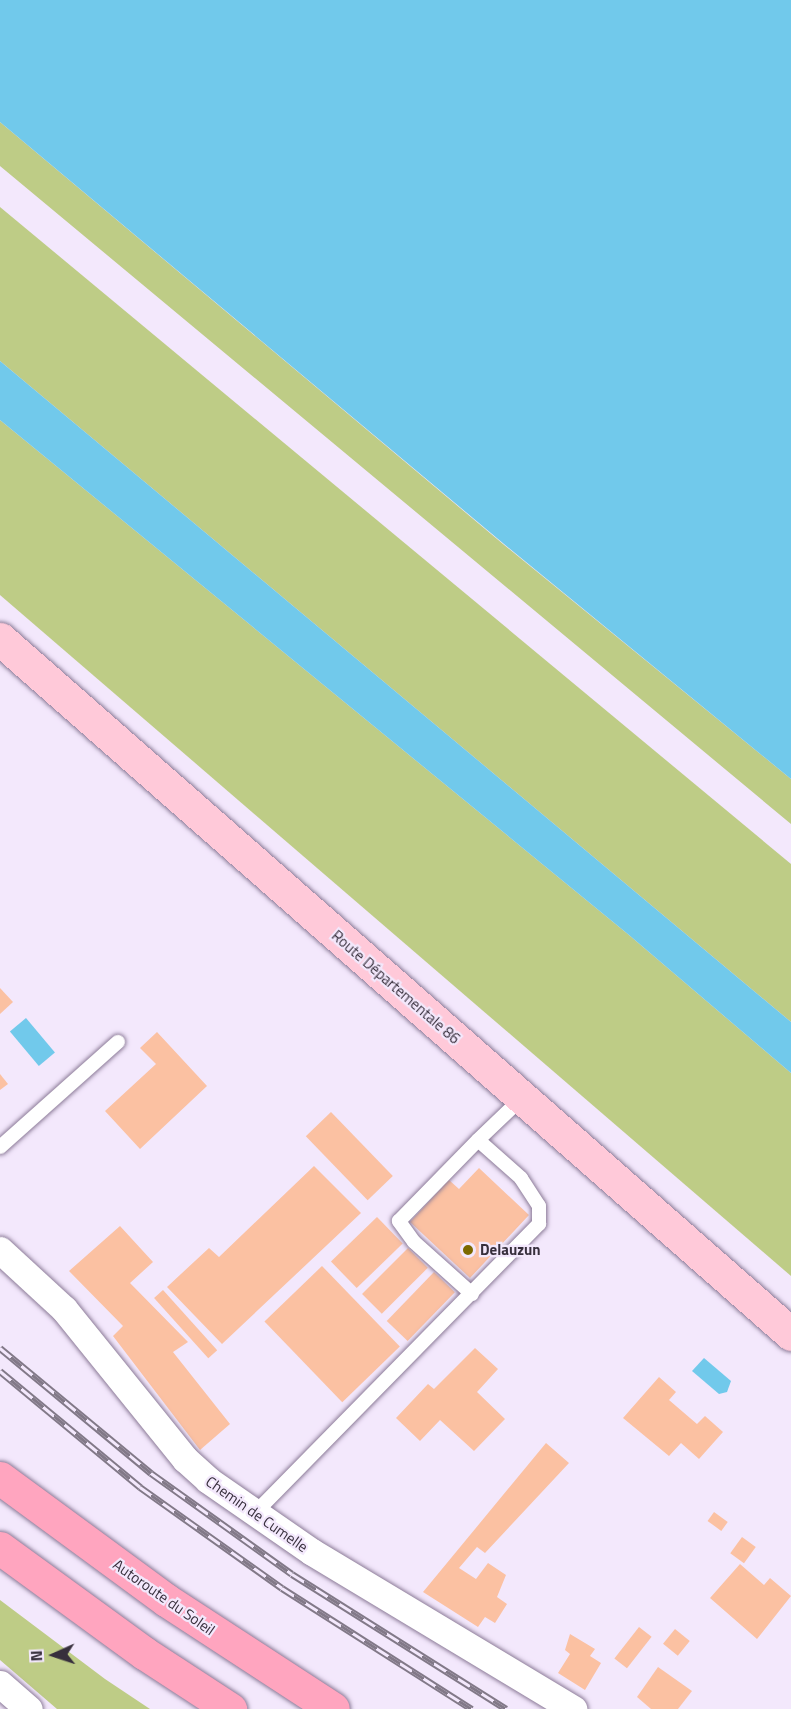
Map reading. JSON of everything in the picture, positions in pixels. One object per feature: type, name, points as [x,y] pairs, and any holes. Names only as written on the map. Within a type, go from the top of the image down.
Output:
[{"type":"highway","name":"Autoroute du Soleil","points":[[0,1478],[166,1600],[333,1709]]},
{"type":"highway","points":[[0,1548],[144,1653],[230,1709]]},
{"type":"main road","name":"Route Départementale 86","points":[[0,639],[791,1334]]},
{"type":"street","name":"Chemin de Cumelle","points":[[0,1250],[71,1317],[185,1459],[254,1514],[573,1709]]},
{"type":"street","points":[[0,1684],[29,1709]]},
{"type":"lane","points":[[0,1147],[118,1042]]},
{"type":"lane","points":[[472,1294],[414,1242],[399,1221],[522,1098]]},
{"type":"lane","points":[[254,1514],[539,1224],[539,1206],[521,1178],[478,1140]]},
{"type":"green space","points":[[0,122],[503,544],[791,779],[791,824],[0,166]]},
{"type":"green space","points":[[0,207],[791,864],[791,1022],[0,361]]},
{"type":"green space","points":[[0,420],[629,935],[791,1073],[791,1276],[0,595]]},
{"type":"green space","points":[[0,1600],[105,1679],[150,1709],[57,1709],[0,1660]]},
{"type":"water","points":[[0,0],[791,0],[791,779],[504,544],[0,122]]},
{"type":"water","points":[[0,361],[791,1022],[791,1073],[629,935],[0,420]]},
{"type":"water","points":[[26,1018],[55,1052],[39,1066],[10,1031]]},
{"type":"water","points":[[704,1358],[731,1381],[727,1392],[719,1394],[692,1371]]},
{"type":"building","points":[[0,988],[13,1002],[0,1014]]},
{"type":"building","points":[[157,1032],[207,1086],[140,1149],[105,1111],[156,1064],[140,1048]]},
{"type":"building","points":[[0,1074],[8,1084],[0,1090]]},
{"type":"building","points":[[331,1112],[393,1176],[368,1200],[306,1136]]},
{"type":"building","points":[[314,1166],[361,1213],[222,1344],[167,1287],[209,1248],[219,1257]]},
{"type":"building","name":"Delauzun","points":[[479,1168],[529,1215],[470,1278],[410,1222],[449,1180],[459,1189]]},
{"type":"building","points":[[377,1217],[403,1244],[357,1288],[331,1261]]},
{"type":"building","points":[[120,1226],[153,1262],[130,1283],[188,1342],[173,1352],[230,1424],[200,1450],[113,1336],[123,1326],[69,1271]]},
{"type":"building","points":[[408,1248],[428,1268],[382,1314],[362,1294]]},
{"type":"building","points":[[322,1266],[400,1347],[342,1402],[264,1322]]},
{"type":"building","points":[[434,1272],[455,1292],[408,1341],[387,1321]]},
{"type":"building","points":[[163,1290],[217,1350],[208,1358],[154,1298]]},
{"type":"building","points":[[475,1348],[498,1369],[477,1392],[505,1419],[474,1451],[440,1420],[420,1441],[396,1418],[428,1384],[434,1389]]},
{"type":"building","points":[[659,1377],[676,1392],[669,1400],[697,1424],[705,1416],[723,1432],[699,1459],[681,1443],[669,1456],[623,1418]]},
{"type":"building","points":[[546,1443],[569,1463],[485,1553],[477,1547],[459,1568],[476,1579],[488,1563],[506,1575],[497,1597],[507,1604],[495,1623],[485,1617],[478,1627],[423,1592]]},
{"type":"building","points":[[714,1512],[728,1522],[721,1531],[708,1521]]},
{"type":"building","points":[[742,1537],[756,1547],[744,1563],[730,1553]]},
{"type":"building","points":[[740,1564],[764,1585],[770,1578],[791,1596],[757,1639],[710,1598]]},
{"type":"building","points":[[639,1627],[652,1637],[627,1668],[614,1659]]},
{"type":"building","points":[[675,1629],[690,1641],[678,1656],[663,1644]]},
{"type":"building","points":[[570,1634],[595,1649],[590,1656],[601,1663],[585,1690],[558,1673],[570,1654],[565,1650]]},
{"type":"building","points":[[658,1667],[692,1691],[678,1709],[651,1709],[637,1697]]},
{"type":"railway","points":[[0,1348],[151,1473],[292,1574],[506,1709]]},
{"type":"railway","points":[[0,1371],[140,1487],[282,1588],[472,1709]]},
{"type":"place","name":"Delauzun","points":[[468,1250]]}]
